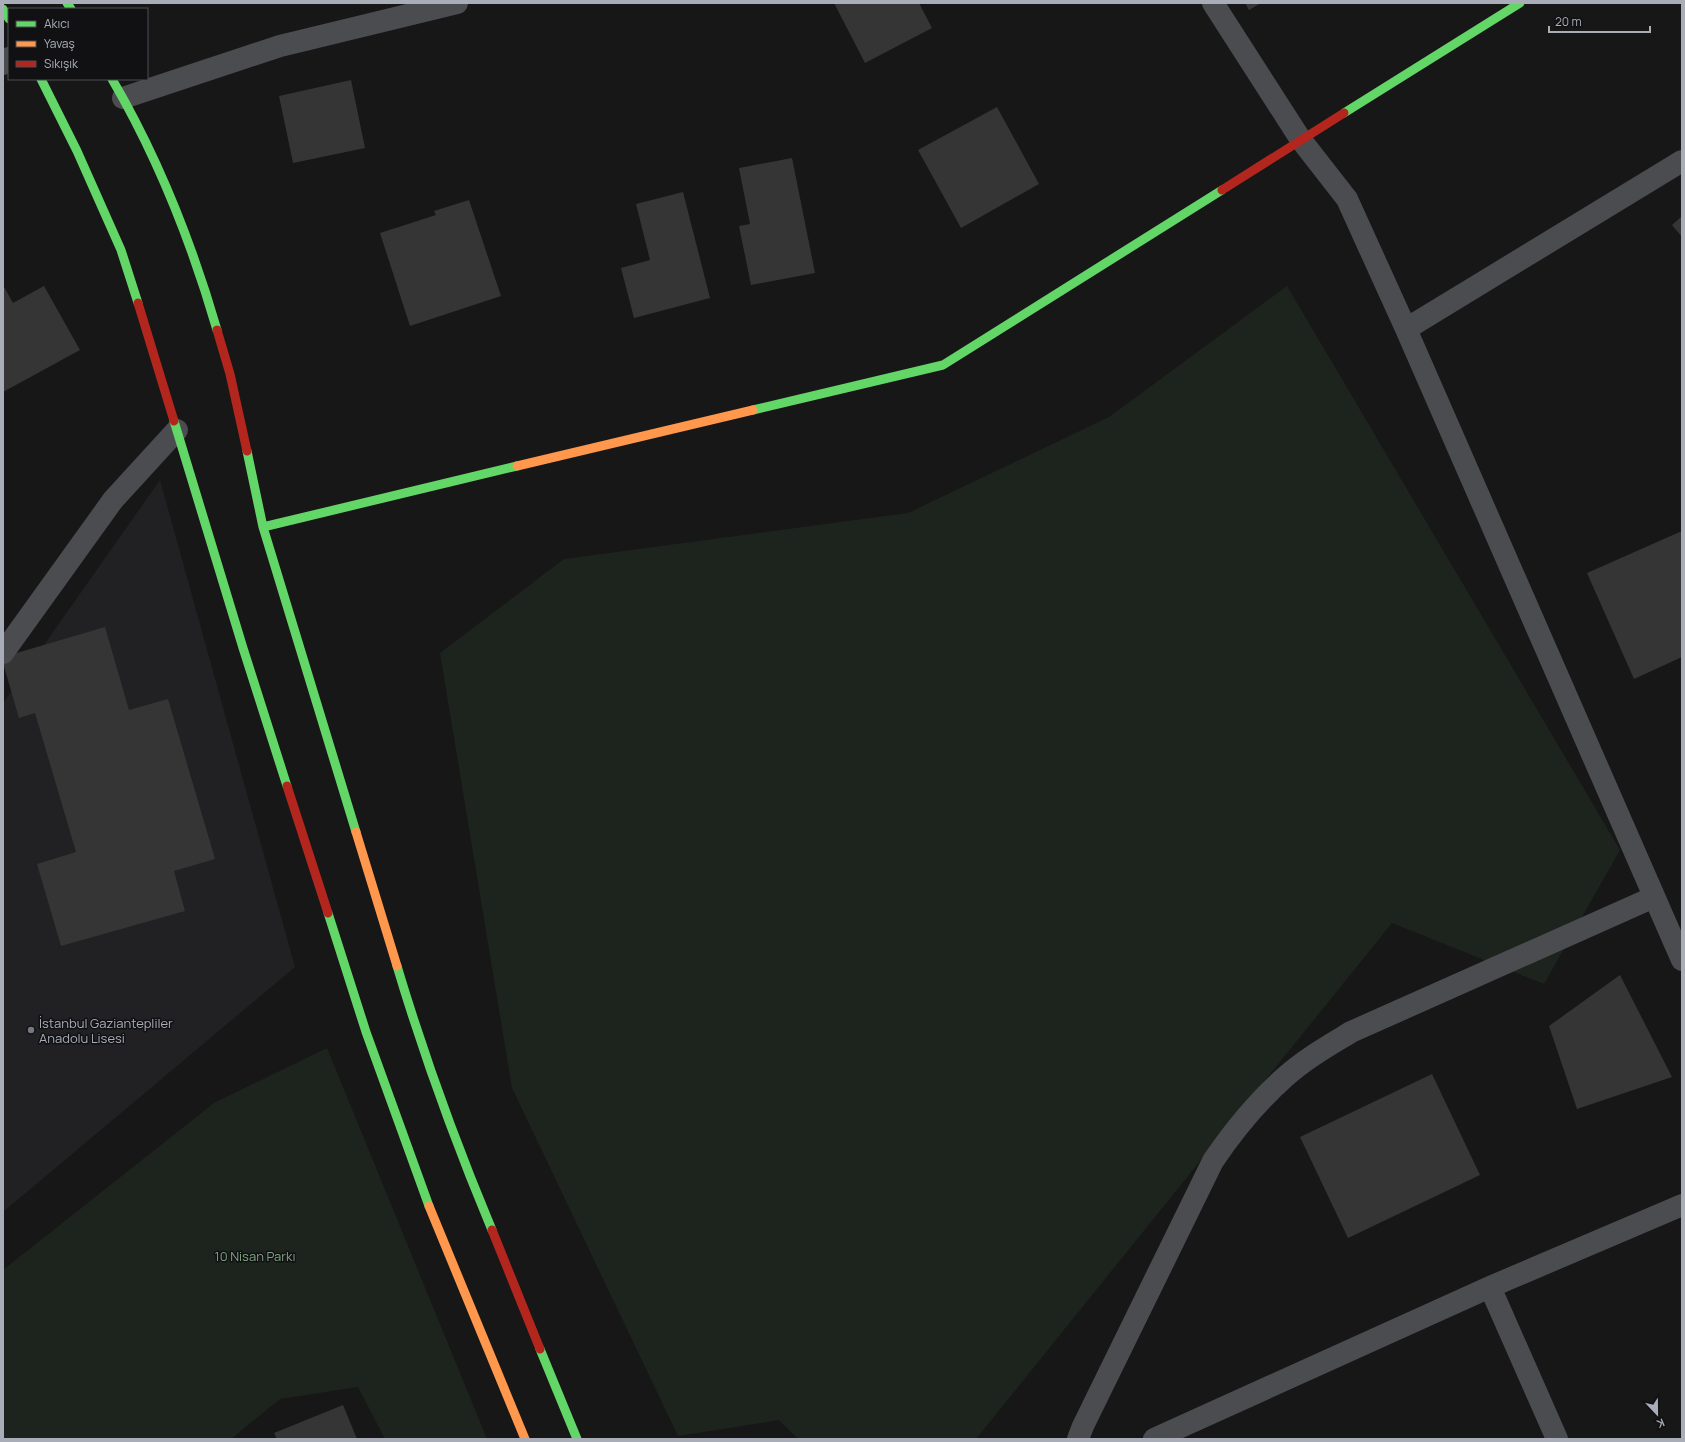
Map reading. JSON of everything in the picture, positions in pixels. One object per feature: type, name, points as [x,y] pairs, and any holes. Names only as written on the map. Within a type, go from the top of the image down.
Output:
[{"type":"street","points":[[123,98],[280,46],[457,3]]},
{"type":"street","points":[[1213,3],[1302,140],[1347,199],[1406,329],[1682,960]]},
{"type":"street","points":[[263,527],[943,365],[1520,3]]},
{"type":"street","points":[[42,80],[77,151],[121,250],[243,648],[366,1032],[437,1229],[525,1439]]},
{"type":"street","points":[[113,80],[123,98],[160,175],[189,244],[212,312],[230,374],[263,527],[413,1019],[466,1170],[577,1439]]},
{"type":"street","points":[[1406,329],[1682,161]]},
{"type":"street","points":[[3,653],[112,500],[177,430]]},
{"type":"street","points":[[1078,1439],[1213,1161],[1234,1130],[1258,1102],[1286,1076],[1317,1053],[1351,1032],[1654,897]]},
{"type":"street","points":[[1154,1439],[1490,1287],[1682,1205]]},
{"type":"street","points":[[1490,1287],[1557,1439]]},
{"type":"shaded area","points":[[160,480],[295,967],[3,1212],[3,703]]},
{"type":"green space","points":[[1287,286],[1620,850],[1544,984],[1392,923],[976,1439],[798,1439],[779,1420],[678,1436],[512,1088],[440,653],[564,559],[908,513],[1109,417]]},
{"type":"green space","name":"10 Nisan Parkı","points":[[327,1048],[487,1439],[385,1439],[358,1387],[280,1399],[231,1439],[3,1439],[3,1270],[214,1103]]},
{"type":"building","points":[[834,3],[919,3],[932,28],[865,63]]},
{"type":"building","points":[[1245,3],[1261,3],[1249,10]]},
{"type":"building","points":[[351,80],[365,148],[293,163],[279,96]]},
{"type":"building","points":[[997,107],[1039,184],[961,228],[918,150]]},
{"type":"building","points":[[792,158],[815,273],[751,285],[739,226],[750,224],[739,168]]},
{"type":"building","points":[[683,192],[710,298],[634,318],[621,268],[650,260],[636,204]]},
{"type":"building","points":[[469,200],[501,296],[410,326],[380,233],[436,215],[434,211]]},
{"type":"building","points":[[1682,216],[1682,237],[1672,225]]},
{"type":"building","points":[[3,285],[13,303],[44,286],[80,350],[3,392]]},
{"type":"building","points":[[1682,531],[1682,657],[1634,679],[1587,573]]},
{"type":"building","points":[[105,627],[129,710],[168,699],[215,859],[174,871],[185,911],[61,946],[37,864],[76,852],[35,713],[19,718],[3,663],[3,657]]},
{"type":"building","points":[[1620,975],[1672,1077],[1577,1109],[1549,1026]]},
{"type":"building","points":[[1432,1074],[1480,1175],[1348,1238],[1300,1137]]},
{"type":"building","points":[[343,1405],[357,1439],[277,1439],[274,1433]]},
{"type":"traffic: fast","points":[[67,3],[70,8]]},
{"type":"traffic: fast","points":[[1344,113],[1520,3]]},
{"type":"traffic: fast","points":[[3,9],[8,17]]},
{"type":"traffic: fast","points":[[42,80],[77,151],[121,250],[138,303]]},
{"type":"traffic: fast","points":[[113,80],[144,139],[172,201],[185,233],[217,330]]},
{"type":"traffic: fast","points":[[753,410],[943,365],[1222,190]]},
{"type":"traffic: fast","points":[[174,421],[243,648],[287,786]]},
{"type":"traffic: fast","points":[[247,451],[263,527],[356,832]]},
{"type":"traffic: fast","points":[[263,527],[517,466]]},
{"type":"traffic: fast","points":[[328,913],[366,1032],[429,1206]]},
{"type":"traffic: fast","points":[[397,966],[441,1100],[492,1230]]},
{"type":"traffic: fast","points":[[540,1349],[577,1439]]},
{"type":"traffic: slow","points":[[517,466],[753,410]]},
{"type":"traffic: slow","points":[[356,832],[397,966]]},
{"type":"traffic: slow","points":[[429,1206],[525,1439]]},
{"type":"traffic: jam","points":[[1222,190],[1344,113]]},
{"type":"traffic: jam","points":[[138,303],[174,421]]},
{"type":"traffic: jam","points":[[217,330],[230,374],[247,451]]},
{"type":"traffic: jam","points":[[287,786],[328,913]]},
{"type":"traffic: jam","points":[[492,1230],[540,1349]]},
{"type":"place","name":"İstanbul Gaziantepliler Anadolu Lisesi","points":[[31,1030]]}]
